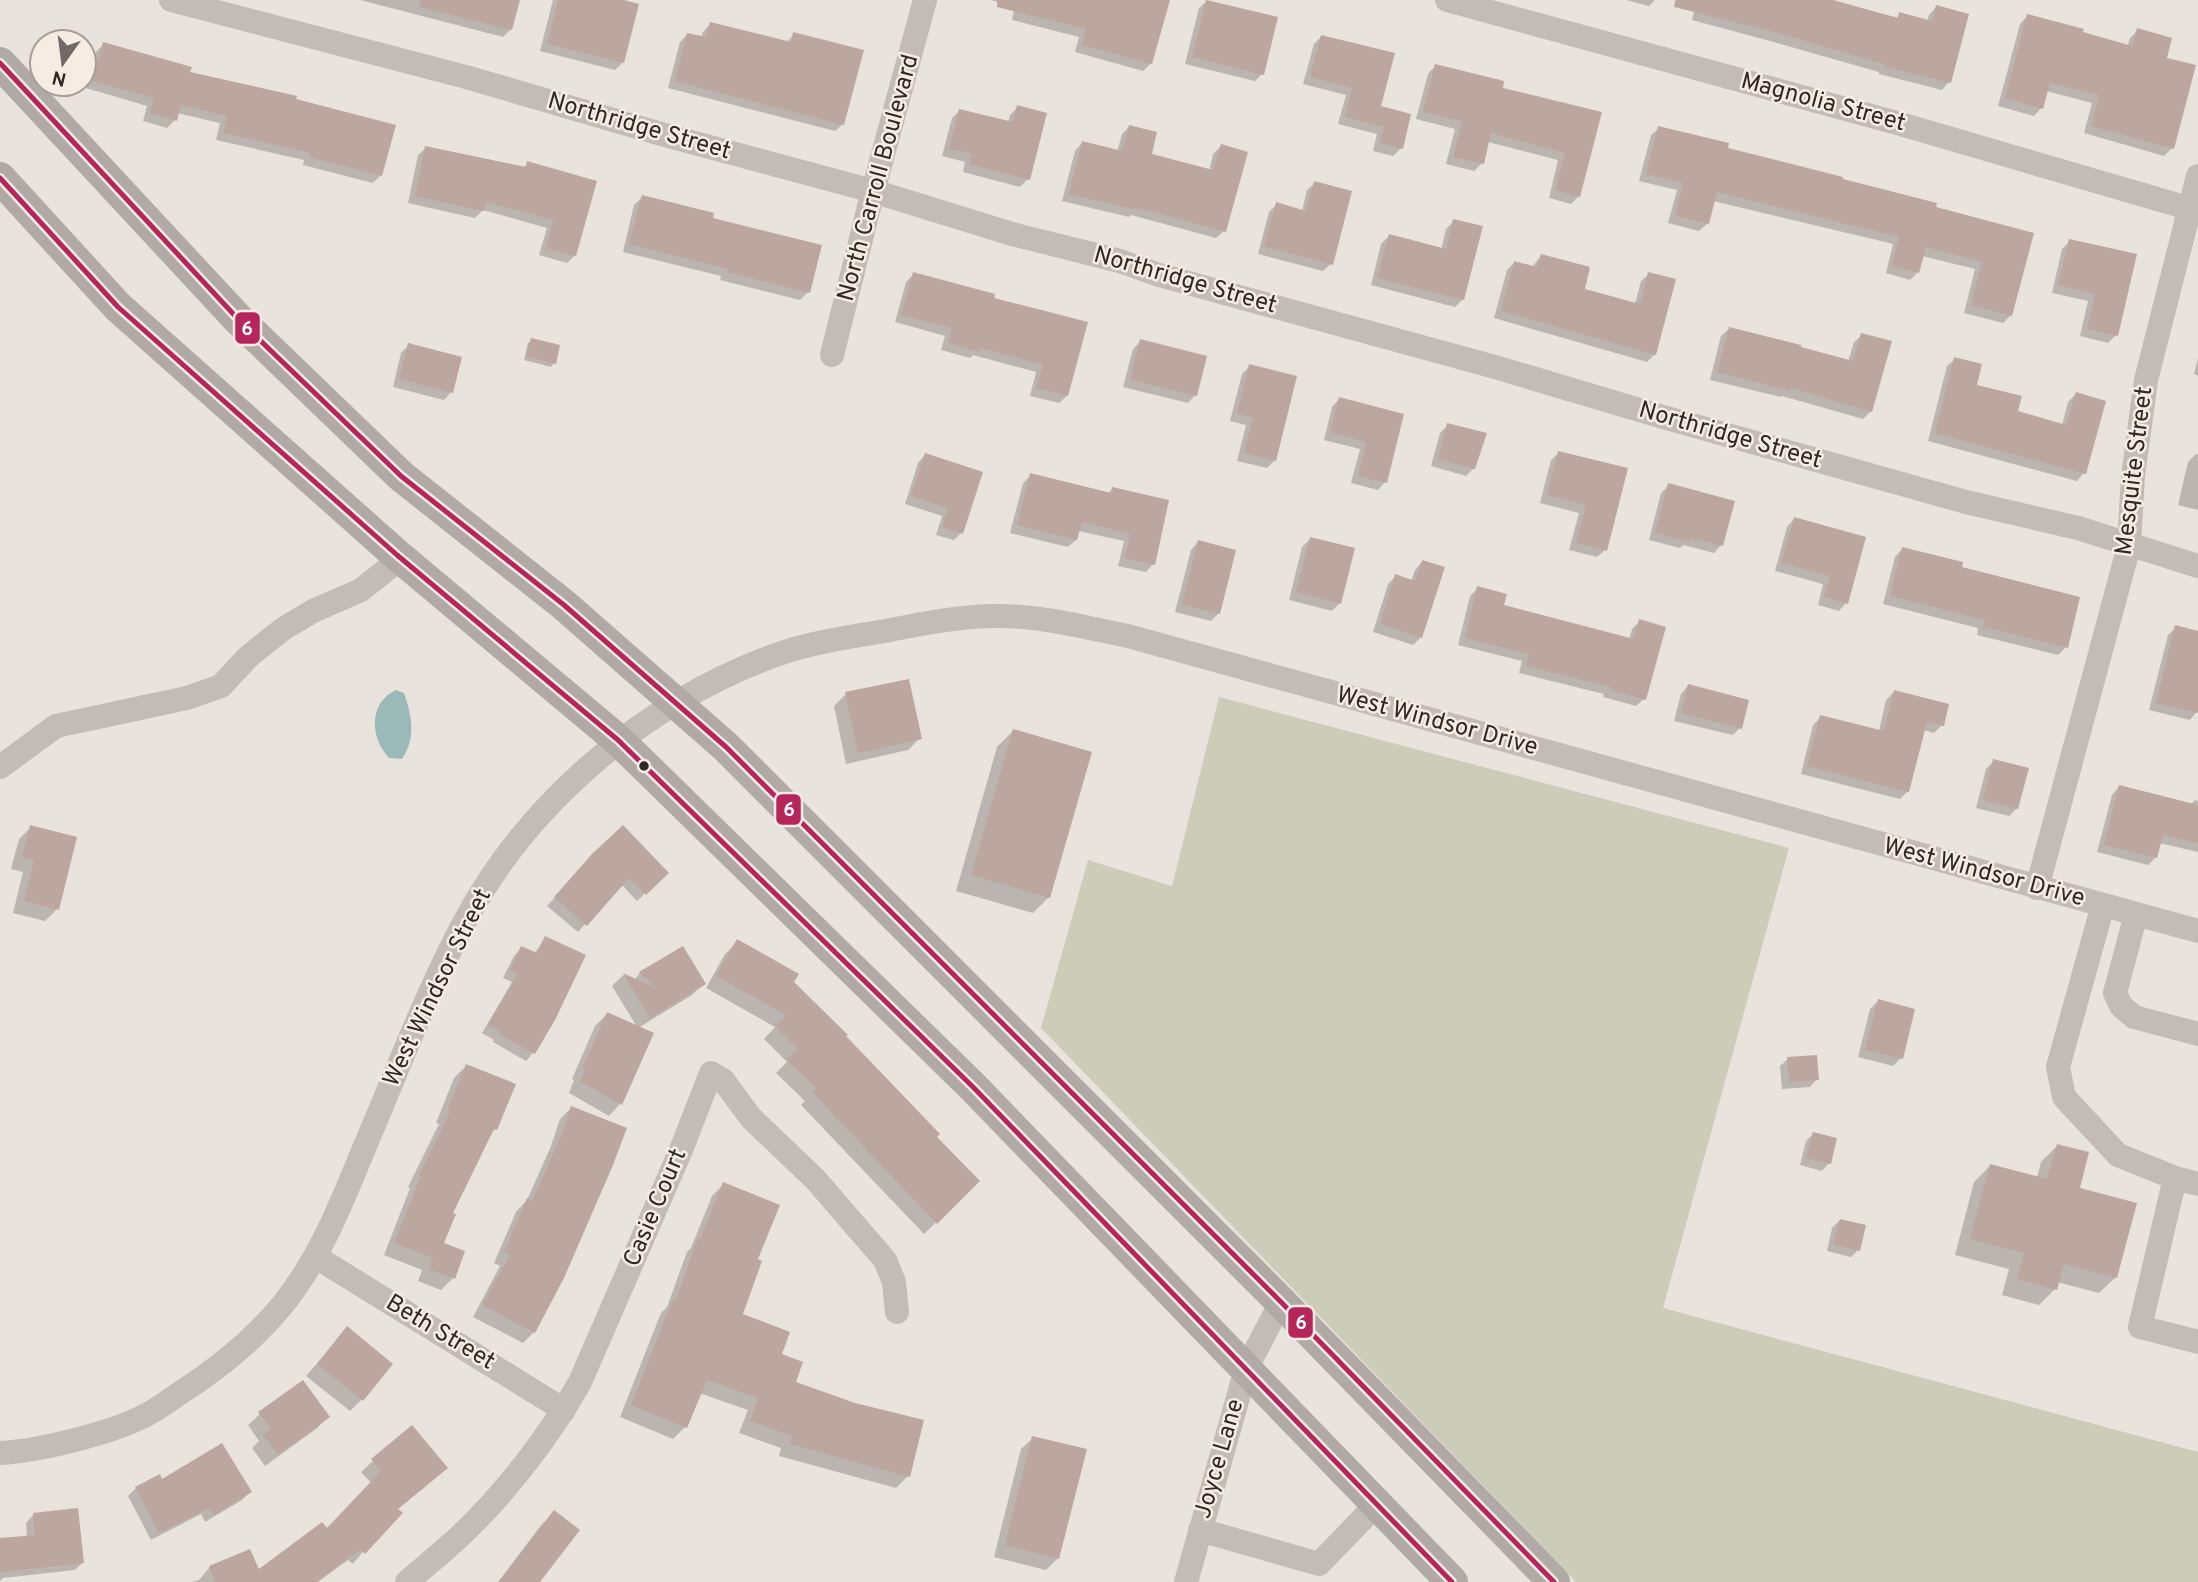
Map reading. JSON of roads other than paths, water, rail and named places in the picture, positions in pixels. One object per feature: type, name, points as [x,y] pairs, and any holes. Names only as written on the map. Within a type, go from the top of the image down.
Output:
[{"type":"main road","points":[[0,63],[238,319],[345,423],[401,475],[564,605],[726,747],[1281,1302],[1554,1582]]},
{"type":"main road","points":[[0,178],[118,307],[401,558],[618,740],[973,1087],[1452,1582]]},
{"type":"street","name":"Northridge Street","points":[[171,0],[466,77],[661,134],[873,191],[1012,234],[1120,261],[1159,275],[1494,367],[1966,502],[2078,528],[2198,566]]},
{"type":"street","name":"North Carroll Boulevard","points":[[832,355],[925,0]]},
{"type":"street","name":"Magnolia Street","points":[[1447,0],[1897,123],[2194,209]]},
{"type":"street","name":"Mesquite Street","points":[[2037,888],[2129,546],[2133,476],[2146,380],[2194,209],[2198,176]]},
{"type":"street","points":[[0,767],[57,726],[187,698],[221,686],[248,657],[284,629],[313,611],[361,590],[401,558]]},
{"type":"street","name":"West Windsor Drive","points":[[677,702],[704,685],[775,655],[839,639],[938,621],[993,616],[1055,621],[1129,636],[2198,931]]},
{"type":"street","name":"West Windsor Street","points":[[316,1257],[335,1222],[424,1008],[466,920],[499,865],[542,814],[618,740],[677,702]]},
{"type":"street","points":[[2103,905],[2058,1066],[2064,1097],[2118,1155],[2187,1181],[2140,1326],[2198,1342]]},
{"type":"street","points":[[2136,914],[2115,993],[2121,1006],[2134,1017],[2198,1034]]},
{"type":"street","name":"Casie Court","points":[[407,1582],[461,1535],[524,1464],[564,1410],[580,1382],[681,1150],[711,1073],[723,1080],[751,1118],[815,1179],[885,1260],[894,1282],[897,1312]]},
{"type":"street","points":[[0,1453],[26,1452],[103,1431],[146,1415],[209,1374],[251,1339],[284,1303],[316,1257]]},
{"type":"street","name":"Beth Street","points":[[316,1257],[564,1410]]},
{"type":"street","name":"Joyce Lane","points":[[1186,1582],[1246,1369],[1281,1302]]},
{"type":"street","points":[[1200,1530],[1310,1573],[1377,1504]]},
{"type":"water","points":[[396,690],[404,693],[411,718],[411,735],[402,759],[389,758],[375,731],[376,712],[380,703]]}]
